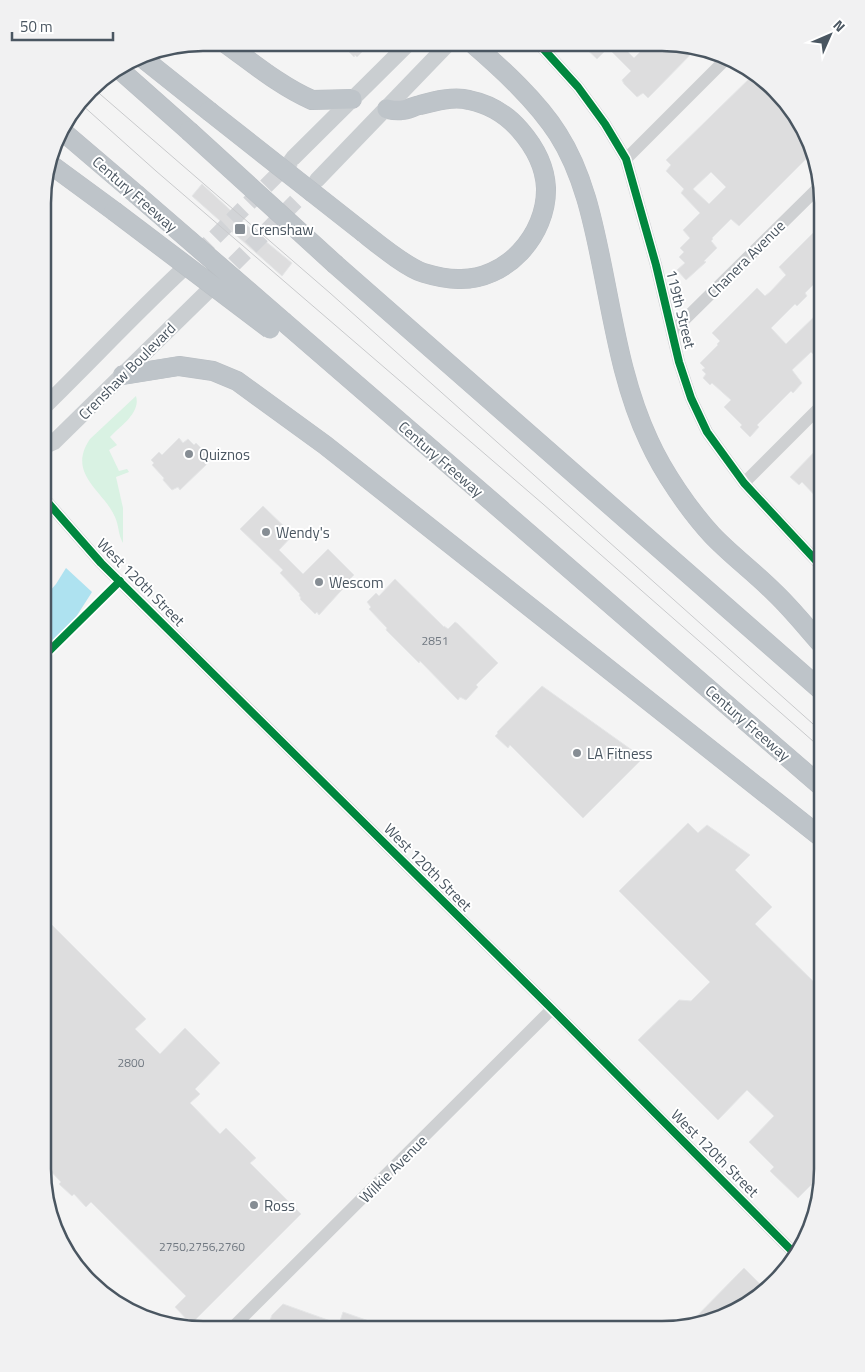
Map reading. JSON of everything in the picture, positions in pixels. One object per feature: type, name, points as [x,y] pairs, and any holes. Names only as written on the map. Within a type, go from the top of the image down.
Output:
[{"type":"highway","points":[[236,51],[290,90],[312,100],[352,99]]},
{"type":"highway","points":[[480,51],[540,109],[558,134],[574,162],[596,232],[626,377],[635,410],[649,443],[665,472],[712,535],[775,593],[814,636]]},
{"type":"highway","points":[[148,62],[364,233],[422,272],[458,280],[479,276],[503,267],[524,248],[536,230],[544,207],[546,187],[542,165],[532,144],[514,122],[492,107],[468,99],[443,100],[403,110],[387,109]]},
{"type":"highway","points":[[124,74],[336,265],[814,684]]},
{"type":"highway","name":"Century Freeway","points":[[68,136],[136,194],[277,325],[370,397],[813,779]]},
{"type":"highway","points":[[56,168],[277,325]]},
{"type":"highway","points":[[123,375],[179,366],[213,370],[237,381],[325,445],[813,831]]},
{"type":"main road","points":[[293,158],[401,51]]},
{"type":"main road","points":[[317,180],[441,51]]},
{"type":"main road","points":[[51,400],[181,271]]},
{"type":"main road","name":"Crenshaw Boulevard","points":[[51,444],[207,292]]},
{"type":"street","name":"119th Street","points":[[545,51],[578,87],[605,124],[626,159],[691,398],[707,432],[744,483],[814,558]]},
{"type":"street","points":[[626,159],[721,64]]},
{"type":"street","name":"Chanera Avenue","points":[[672,332],[813,193]]},
{"type":"street","points":[[744,483],[814,413]]},
{"type":"street","name":"West 120th Street","points":[[51,506],[101,563],[552,1009],[790,1249]]},
{"type":"street","name":"Wilkie Avenue","points":[[239,1321],[552,1009]]},
{"type":"green space","points":[[136,396],[137,402],[133,414],[110,437],[117,445],[109,450],[119,471],[127,469],[129,472],[116,477],[123,508],[123,543],[115,517],[89,481],[84,472],[82,462],[84,451],[90,439]]},
{"type":"water","points":[[66,568],[92,592],[76,617],[51,642],[51,590]]},
{"type":"building","points":[[348,51],[363,51],[357,57],[355,55],[354,57]]},
{"type":"building","points":[[588,51],[605,51],[597,59]]},
{"type":"building","points":[[611,51],[627,51],[634,58],[641,51],[691,54],[648,98],[643,93],[637,97],[624,84],[622,80],[631,71]]},
{"type":"building","points":[[749,79],[769,96],[782,111],[802,145],[807,158],[739,226],[731,219],[712,238],[711,241],[717,248],[704,261],[706,262],[686,280],[677,270],[685,263],[679,257],[684,252],[680,248],[690,238],[683,230],[700,213],[681,193],[684,189],[666,171],[671,165],[666,160]],"holes":[[[711,172],[726,187],[709,204],[693,189]]]},
{"type":"building","points":[[202,184],[253,231],[292,263],[282,276],[192,196]]},
{"type":"building","points":[[814,232],[814,284],[805,293],[807,296],[797,306],[795,304],[771,328],[786,344],[814,317],[814,355],[811,352],[792,370],[802,383],[793,393],[791,391],[757,425],[759,427],[750,437],[740,427],[742,425],[724,407],[731,400],[712,383],[710,385],[703,378],[706,374],[702,370],[705,368],[700,363],[720,341],[712,333],[757,288],[765,296],[786,275],[779,267]]},
{"type":"building","points":[[179,438],[183,443],[188,439],[194,445],[196,443],[208,455],[206,457],[210,461],[180,490],[178,487],[172,490],[152,465],[154,463],[151,460],[159,452],[162,455]]},
{"type":"building","points":[[814,453],[814,494],[802,482],[799,485],[790,477]]},
{"type":"building","points":[[263,506],[293,535],[279,550],[303,574],[328,549],[354,575],[319,615],[317,612],[315,614],[300,599],[300,594],[280,573],[283,570],[240,529]]},
{"type":"building","points":[[395,579],[444,627],[448,629],[455,622],[458,624],[498,663],[476,685],[478,687],[466,700],[460,697],[458,700],[386,630],[387,628],[369,609],[371,607],[367,602],[376,593],[379,596]]},
{"type":"building","name":"LA Fitness","points":[[542,686],[643,758],[583,818],[510,745],[508,748],[495,736]]},
{"type":"building","points":[[688,823],[698,833],[707,825],[750,855],[735,870],[772,907],[755,924],[813,981],[813,1178],[812,1186],[811,1185],[798,1198],[770,1171],[774,1167],[749,1142],[774,1116],[747,1090],[718,1120],[638,1040],[679,1000],[691,1001],[710,982],[619,891]]},
{"type":"building","points":[[51,924],[146,1019],[135,1029],[160,1054],[185,1028],[220,1063],[195,1089],[200,1094],[190,1103],[220,1134],[226,1128],[256,1158],[250,1163],[301,1214],[195,1320],[187,1319],[175,1307],[186,1296],[91,1202],[86,1207],[74,1194],[72,1196],[59,1184],[61,1182],[51,1172],[51,1168]]},
{"type":"building","points":[[744,1268],[760,1284],[738,1300],[720,1309],[696,1317]]},
{"type":"building","points":[[283,1304],[331,1321],[270,1321],[272,1315]]},
{"type":"building","points":[[343,1312],[369,1321],[340,1321]]},
{"type":"tunnel","points":[[181,271],[292,160]]},
{"type":"tunnel","points":[[217,281],[316,181]]},
{"type":"tram line","points":[[99,93],[330,293],[813,724]]},
{"type":"tram line","points":[[85,108],[543,504],[813,741]]},
{"type":"cycle path","points":[[545,51],[578,87],[605,124],[626,159],[656,265],[679,362],[691,398],[707,432],[744,483],[814,558]]},
{"type":"cycle path","points":[[51,506],[101,563],[552,1009],[790,1249]]},
{"type":"cycle path","points":[[51,649],[120,581]]},
{"type":"place","name":"Crenshaw","points":[[240,229]]},
{"type":"place","name":"Quiznos","points":[[189,454]]},
{"type":"place","name":"Wendy's","points":[[266,532]]},
{"type":"place","name":"Wescom","points":[[319,582]]},
{"type":"place","name":"LA Fitness","points":[[577,753]]},
{"type":"place","name":"Ross","points":[[254,1205]]}]
